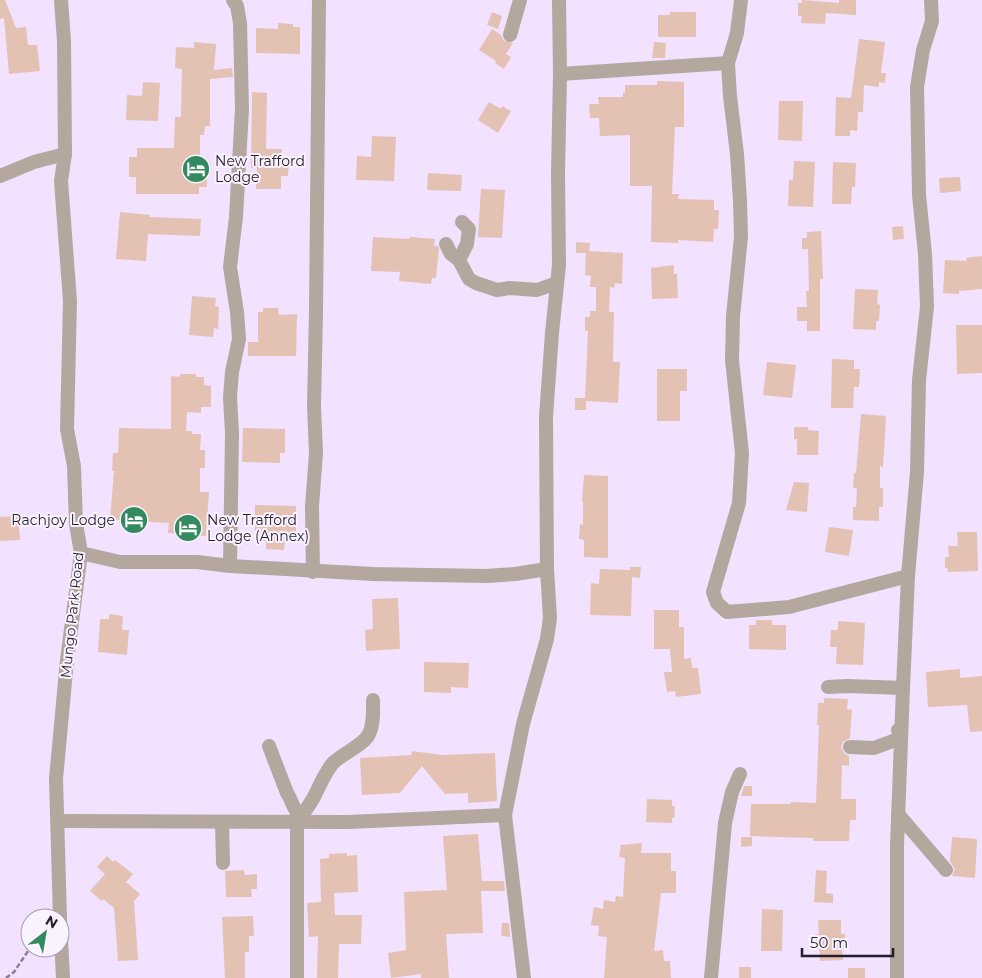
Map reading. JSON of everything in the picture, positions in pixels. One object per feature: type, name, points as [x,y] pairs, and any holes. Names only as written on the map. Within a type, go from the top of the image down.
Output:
[{"type":"street","name":"Mungo Park Road","points":[[59,908],[56,779],[67,660],[81,553],[76,524],[74,466],[67,428],[70,301],[61,181],[65,154],[64,41],[61,0]]},
{"type":"street","points":[[230,566],[232,433],[230,397],[232,372],[239,339],[230,267],[236,217],[242,109],[240,23],[237,6],[233,0]]},
{"type":"street","points":[[313,572],[312,506],[316,453],[314,406],[319,0]]},
{"type":"street","points":[[510,35],[520,0]]},
{"type":"street","points":[[524,978],[505,815],[523,724],[547,639],[550,618],[547,569],[546,417],[559,265],[559,0]]},
{"type":"street","points":[[741,0],[737,33],[728,63],[740,201],[741,237],[733,316],[732,360],[742,453],[739,503],[713,592],[717,603],[727,612],[789,608],[908,576]]},
{"type":"street","points":[[897,978],[898,814],[908,576],[917,472],[919,380],[927,306],[925,254],[919,195],[917,87],[923,50],[932,21],[932,0]]},
{"type":"street","points":[[560,74],[728,63]]},
{"type":"street","points":[[0,176],[34,162],[65,154]]},
{"type":"street","points":[[459,260],[467,244],[469,229],[462,222]]},
{"type":"street","points":[[446,244],[451,254],[459,260],[469,279],[476,283],[497,290],[510,288],[537,290],[557,283]]},
{"type":"street","points":[[81,553],[120,562],[197,562],[313,572],[487,576],[547,569]]},
{"type":"street","points":[[828,688],[847,686],[903,688]]},
{"type":"street","points":[[297,822],[314,797],[320,781],[340,756],[369,736],[373,721],[372,700]]},
{"type":"street","points":[[894,718],[901,738]]},
{"type":"street","points":[[850,747],[874,748],[901,738]]},
{"type":"street","points":[[269,746],[290,797],[290,802],[297,812],[297,978]]},
{"type":"street","points":[[711,978],[725,822],[732,792],[740,774]]},
{"type":"street","points":[[898,814],[946,870]]},
{"type":"street","points":[[58,821],[348,822],[505,815]]},
{"type":"street","points":[[222,822],[223,863]]},
{"type":"street","name":"Mungo Park Road","points":[[62,958],[63,978]]},
{"type":"path","points":[[6,978],[14,972],[23,958]]},
{"type":"building","points":[[0,0],[5,0],[16,28],[26,27],[28,45],[37,45],[40,71],[9,74],[4,18],[0,19]]},
{"type":"building","points":[[802,0],[839,3],[839,0],[856,0],[856,15],[826,13],[825,24],[801,23],[802,16],[798,16],[798,3],[802,3]]},
{"type":"building","points":[[492,12],[502,16],[498,29],[487,25]]},
{"type":"building","points":[[670,12],[696,12],[696,37],[658,37],[658,15],[670,15]]},
{"type":"building","points":[[278,23],[293,24],[293,27],[300,27],[300,54],[256,53],[256,28],[278,29]]},
{"type":"building","points":[[492,29],[501,35],[504,41],[513,43],[506,54],[511,57],[504,69],[495,63],[496,61],[479,50]]},
{"type":"building","points":[[859,39],[885,42],[881,73],[886,73],[885,83],[879,82],[879,87],[864,85],[863,112],[858,112],[857,131],[850,130],[850,136],[835,136],[836,97],[851,98]]},
{"type":"building","points":[[194,42],[216,44],[214,70],[232,68],[233,77],[210,79],[210,126],[205,126],[204,135],[200,135],[200,168],[207,168],[207,187],[199,187],[199,194],[136,194],[136,177],[129,177],[129,157],[137,157],[137,148],[174,148],[175,117],[181,117],[182,69],[175,68],[176,47],[194,48]]},
{"type":"building","points":[[654,42],[666,43],[665,58],[652,58]]},
{"type":"building","points":[[657,81],[684,82],[684,127],[675,127],[672,194],[679,194],[678,199],[714,200],[714,210],[719,210],[718,229],[714,229],[713,242],[678,240],[678,243],[651,242],[652,186],[630,186],[630,135],[600,136],[599,118],[590,118],[589,104],[599,104],[598,97],[623,97],[625,85],[657,85]]},
{"type":"building","points":[[143,82],[160,83],[158,121],[126,120],[127,95],[142,96]]},
{"type":"building","points":[[252,92],[267,93],[266,149],[282,149],[281,162],[289,163],[288,176],[281,176],[281,189],[256,189],[257,168],[251,168]]},
{"type":"building","points":[[779,101],[803,101],[802,141],[778,140]]},
{"type":"building","points":[[489,102],[501,109],[502,106],[511,111],[498,133],[478,120]]},
{"type":"building","points":[[372,136],[396,137],[394,181],[356,180],[357,156],[371,157]]},
{"type":"building","points":[[794,161],[815,162],[813,207],[788,206],[789,180],[793,180]]},
{"type":"building","points":[[833,162],[856,163],[855,187],[852,187],[851,204],[832,204]]},
{"type":"building","points":[[428,173],[462,175],[461,191],[427,190]]},
{"type":"building","points":[[960,177],[961,191],[940,193],[939,178]]},
{"type":"building","points":[[481,189],[505,190],[502,238],[478,237]]},
{"type":"building","points":[[120,212],[150,215],[149,217],[201,219],[200,236],[148,234],[146,261],[116,259]]},
{"type":"building","points":[[903,226],[904,239],[893,240],[892,227]]},
{"type":"building","points":[[821,231],[823,279],[820,279],[820,331],[807,331],[807,321],[797,321],[797,307],[807,307],[806,291],[809,291],[808,249],[802,249],[802,238],[807,238],[807,232]]},
{"type":"building","points":[[373,237],[435,239],[434,246],[438,246],[439,249],[436,278],[432,278],[431,284],[399,281],[400,272],[371,271]]},
{"type":"building","points":[[576,242],[590,243],[589,251],[623,253],[622,284],[615,283],[614,288],[610,287],[609,312],[614,312],[613,362],[620,362],[618,403],[586,401],[586,410],[575,410],[575,398],[585,398],[588,331],[585,331],[585,317],[590,317],[590,311],[596,311],[596,287],[590,287],[591,276],[585,275],[586,253],[576,253]]},
{"type":"building","points":[[982,256],[982,289],[959,291],[959,294],[943,293],[945,260],[967,261],[966,258]]},
{"type":"building","points":[[674,265],[674,274],[677,274],[678,298],[652,299],[651,268]]},
{"type":"building","points":[[855,289],[878,290],[877,304],[880,305],[879,321],[876,321],[876,330],[853,329]]},
{"type":"building","points":[[192,296],[216,298],[215,306],[219,307],[218,329],[214,328],[213,337],[189,335]]},
{"type":"building","points":[[263,308],[278,308],[279,315],[297,314],[296,356],[248,356],[248,342],[258,342],[258,312],[263,312]]},
{"type":"building","points":[[956,325],[982,325],[982,373],[957,374]]},
{"type":"building","points":[[832,359],[854,360],[854,369],[860,369],[859,387],[854,387],[853,408],[831,408]]},
{"type":"building","points":[[767,362],[796,365],[792,398],[763,395]]},
{"type":"building","points":[[657,369],[687,369],[687,391],[680,391],[680,421],[657,421]]},
{"type":"building","points":[[180,374],[196,374],[196,377],[204,377],[204,385],[211,386],[211,407],[201,407],[201,413],[187,412],[186,431],[192,431],[192,434],[201,434],[200,450],[205,450],[205,468],[200,468],[200,492],[209,492],[206,536],[168,533],[169,523],[134,521],[134,524],[119,523],[120,520],[110,519],[114,471],[112,471],[113,453],[118,453],[119,428],[171,429],[171,376],[180,377]]},
{"type":"building","points":[[861,414],[886,416],[883,467],[880,466],[880,488],[883,488],[883,507],[879,507],[879,521],[853,520],[853,507],[856,507],[857,488],[853,488],[854,473],[856,473]]},
{"type":"building","points":[[794,427],[808,427],[808,430],[819,431],[818,455],[797,455],[797,439],[794,439]]},
{"type":"building","points":[[243,428],[285,429],[285,453],[280,453],[280,463],[242,462]]},
{"type":"building","points":[[584,475],[608,476],[608,558],[584,557],[584,540],[579,539],[580,524],[583,525]]},
{"type":"building","points":[[794,482],[809,483],[807,512],[786,510]]},
{"type":"building","points":[[255,505],[296,506],[296,541],[285,541],[284,550],[266,549],[266,541],[255,541]]},
{"type":"building","points":[[18,516],[20,540],[0,541],[0,517]]},
{"type":"building","points":[[829,527],[853,530],[849,556],[825,552]]},
{"type":"building","points":[[957,532],[977,532],[978,571],[948,572],[947,567],[945,568],[945,557],[949,557],[948,546],[958,546]]},
{"type":"building","points":[[630,567],[641,567],[640,578],[632,577],[631,616],[590,615],[591,583],[599,584],[600,569],[630,570]]},
{"type":"building","points":[[398,598],[400,649],[366,651],[365,630],[373,629],[372,599]]},
{"type":"building","points":[[654,610],[679,610],[679,627],[684,627],[684,659],[691,658],[692,668],[698,668],[701,694],[676,697],[675,691],[667,692],[664,672],[672,672],[670,649],[654,649]]},
{"type":"building","points":[[109,614],[123,616],[122,630],[129,630],[127,655],[98,652],[100,619],[109,619]]},
{"type":"building","points":[[756,620],[772,620],[772,625],[786,625],[786,650],[749,649],[749,625],[756,625]]},
{"type":"building","points":[[838,621],[865,623],[863,665],[836,664],[837,647],[830,647],[831,630],[838,630]]},
{"type":"building","points":[[424,662],[469,663],[468,688],[451,687],[451,693],[424,692]]},
{"type":"building","points":[[960,669],[960,678],[982,676],[982,731],[970,732],[967,705],[928,707],[926,672]]},
{"type":"building","points":[[824,698],[848,699],[847,709],[852,710],[850,738],[843,742],[841,747],[845,754],[849,756],[849,766],[842,765],[841,799],[856,799],[856,820],[850,820],[849,841],[813,841],[813,838],[750,836],[751,804],[816,803],[818,703],[824,703]]},
{"type":"building","points":[[412,751],[442,755],[495,753],[497,801],[468,803],[468,793],[445,794],[422,766],[400,793],[362,795],[360,758],[411,755]]},
{"type":"building","points":[[744,786],[752,786],[752,796],[741,796]]},
{"type":"building","points":[[647,799],[672,800],[672,806],[675,806],[672,823],[646,822]]},
{"type":"building","points":[[478,834],[482,881],[504,881],[505,891],[481,891],[483,933],[446,934],[449,978],[421,978],[421,974],[391,978],[388,953],[406,950],[404,892],[447,890],[443,836]]},
{"type":"building","points":[[741,837],[752,837],[752,846],[741,847]]},
{"type":"building","points":[[952,837],[977,839],[975,878],[952,876],[955,869],[950,861]]},
{"type":"building","points":[[642,843],[641,853],[671,853],[671,871],[676,871],[676,893],[661,893],[654,951],[663,950],[664,961],[670,961],[671,978],[604,978],[607,937],[598,936],[599,926],[591,925],[594,907],[603,909],[604,900],[615,902],[616,896],[623,897],[625,858],[619,857],[621,845]]},
{"type":"building","points":[[347,853],[347,856],[357,855],[358,892],[334,893],[335,915],[362,915],[361,944],[339,944],[338,978],[317,978],[318,936],[309,937],[307,903],[321,902],[320,859],[329,858],[329,854]]},
{"type":"building","points":[[107,856],[113,862],[115,860],[133,874],[126,882],[140,894],[134,901],[138,960],[118,961],[114,908],[90,891],[105,874],[97,867]]},
{"type":"building","points":[[244,870],[245,875],[257,874],[257,889],[251,889],[252,897],[226,897],[225,871]]},
{"type":"building","points":[[816,870],[827,871],[826,893],[833,894],[833,903],[814,902]]},
{"type":"building","points":[[762,909],[783,910],[782,951],[761,951]]},
{"type":"building","points":[[253,916],[254,936],[249,936],[249,952],[245,952],[245,978],[225,978],[222,917]]},
{"type":"building","points":[[818,920],[841,920],[841,934],[845,934],[846,950],[842,950],[843,960],[820,961],[819,944],[815,944],[814,934],[819,934]]},
{"type":"building","points":[[502,923],[509,923],[510,937],[501,936]]},
{"type":"building","points":[[739,967],[751,967],[751,978],[739,978]]},
{"type":"building","points":[[848,968],[865,968],[865,978],[848,978]]},
{"type":"place","name":"New Trafford Lodge","points":[[196,169]]},
{"type":"place","name":"Rachjoy Lodge","points":[[134,520]]},
{"type":"place","name":"New Trafford Lodge (Annex)","points":[[188,528]]}]
